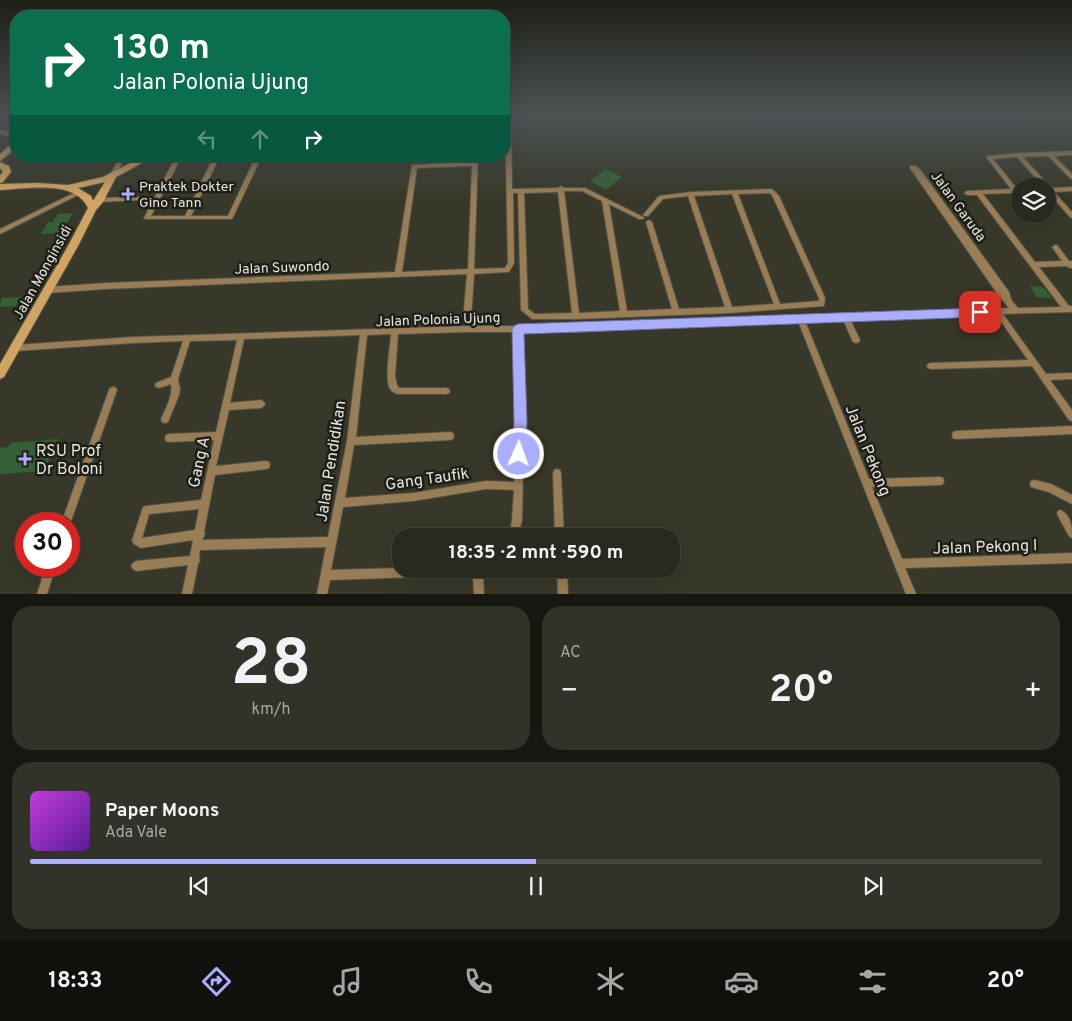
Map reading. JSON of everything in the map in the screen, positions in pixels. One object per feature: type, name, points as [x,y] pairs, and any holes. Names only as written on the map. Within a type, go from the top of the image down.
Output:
[{"type":"main road","points":[[0,180],[6,172],[1,163],[10,152]]},
{"type":"main road","points":[[0,187],[71,187],[98,182],[140,162]]},
{"type":"main road","name":"Jalan Monginsidi","points":[[0,374],[92,208],[100,200],[113,176]]},
{"type":"main road","points":[[71,187],[91,202],[92,208]]},
{"type":"street","points":[[1011,184],[989,158],[1072,153]]},
{"type":"street","points":[[1050,154],[1072,177]]},
{"type":"street","points":[[1018,155],[1038,178]]},
{"type":"street","name":"Jalan Monginsidi","points":[[113,176],[120,162]]},
{"type":"street","points":[[176,162],[147,217],[230,218],[255,162]]},
{"type":"street","points":[[187,218],[214,162]]},
{"type":"street","points":[[509,162],[510,190],[583,189],[605,201],[643,217]]},
{"type":"street","points":[[398,276],[414,168],[416,166],[475,164],[471,272],[467,320]]},
{"type":"street","points":[[561,188],[576,316]]},
{"type":"street","points":[[1056,189],[1072,189]]},
{"type":"street","name":"Jalan Suwondo","points":[[48,290],[106,286],[505,271],[510,268],[512,263],[510,190]]},
{"type":"street","points":[[521,190],[525,310],[534,317],[820,305],[823,300],[774,193],[766,190],[661,197],[643,217]]},
{"type":"street","points":[[967,193],[1011,191]]},
{"type":"street","points":[[0,232],[80,192]]},
{"type":"street","points":[[734,192],[778,307]]},
{"type":"street","points":[[979,193],[1033,265],[1070,309]]},
{"type":"street","points":[[690,194],[729,310]]},
{"type":"street","name":"Jalan Garuda","points":[[934,195],[1016,311]]},
{"type":"street","points":[[1056,198],[1072,216]]},
{"type":"street","points":[[100,200],[138,199]]},
{"type":"street","points":[[605,201],[624,313]]},
{"type":"street","points":[[643,217],[642,221],[649,222],[676,312]]},
{"type":"street","points":[[1055,246],[1071,265]]},
{"type":"street","points":[[1033,265],[1071,265]]},
{"type":"street","name":"Jalan Polonia Ujung","points":[[15,348],[133,340],[187,340],[466,329],[576,329],[800,318],[1070,309]]},
{"type":"street","points":[[998,312],[1033,363],[1071,413]]},
{"type":"street","points":[[846,317],[856,340]]},
{"type":"street","name":"Jalan Pekong","points":[[800,318],[911,594]]},
{"type":"street","points":[[515,528],[520,422],[518,329]]},
{"type":"street","points":[[395,332],[391,376],[393,387],[398,390],[446,392]]},
{"type":"street","name":"Jalan Pendidikan","points":[[322,594],[351,441],[364,334]]},
{"type":"street","name":"Gang A","points":[[187,594],[198,545],[204,504],[241,338]]},
{"type":"street","points":[[165,419],[176,392],[174,379],[187,340]]},
{"type":"street","points":[[932,366],[1033,363]]},
{"type":"street","points":[[1044,377],[1072,376]]},
{"type":"street","points":[[159,385],[174,379]]},
{"type":"street","points":[[69,512],[113,390]]},
{"type":"street","points":[[226,407],[261,404]]},
{"type":"street","points":[[956,435],[1072,430]]},
{"type":"street","points":[[168,438],[219,436]]},
{"type":"street","points":[[351,441],[450,436]]},
{"type":"street","points":[[211,471],[266,465]]},
{"type":"street","points":[[557,473],[560,528]]},
{"type":"street","points":[[866,483],[940,481]]},
{"type":"street","points":[[1034,484],[1051,488],[1072,500]]},
{"type":"street","name":"Gang Taufik","points":[[340,503],[413,497],[486,485],[518,486]]},
{"type":"street","points":[[200,534],[141,543],[137,541],[146,510],[204,504]]},
{"type":"street","points":[[1060,514],[1072,533]]},
{"type":"street","points":[[198,545],[332,542]]},
{"type":"street","name":"Jalan Pekong I","points":[[899,564],[1072,558]]},
{"type":"street","points":[[136,566],[195,560]]},
{"type":"street","points":[[325,575],[474,570],[478,576],[479,594]]},
{"type":"street","points":[[42,594],[48,577]]},
{"type":"street","points":[[562,578],[563,594]]},
{"type":"building","points":[[606,169],[622,177],[606,190],[590,181]]},
{"type":"building","points":[[73,213],[60,233],[41,234],[48,222],[53,222],[58,214]]},
{"type":"building","points":[[1030,286],[1043,287],[1052,298],[1036,297]]},
{"type":"building","points":[[21,297],[16,306],[0,307],[2,298]]},
{"type":"building","name":"RSU Prof Dr Boloni","points":[[59,439],[44,471],[0,474],[0,448],[8,447],[11,443]]},
{"type":"place","name":"Praktek Dokter Gino Tann","points":[[128,194]]},
{"type":"place","name":"RSU Prof Dr Boloni","points":[[25,459]]},
{"type":"route","points":[[519,454],[518,329],[576,329],[800,318],[980,312]]}]
